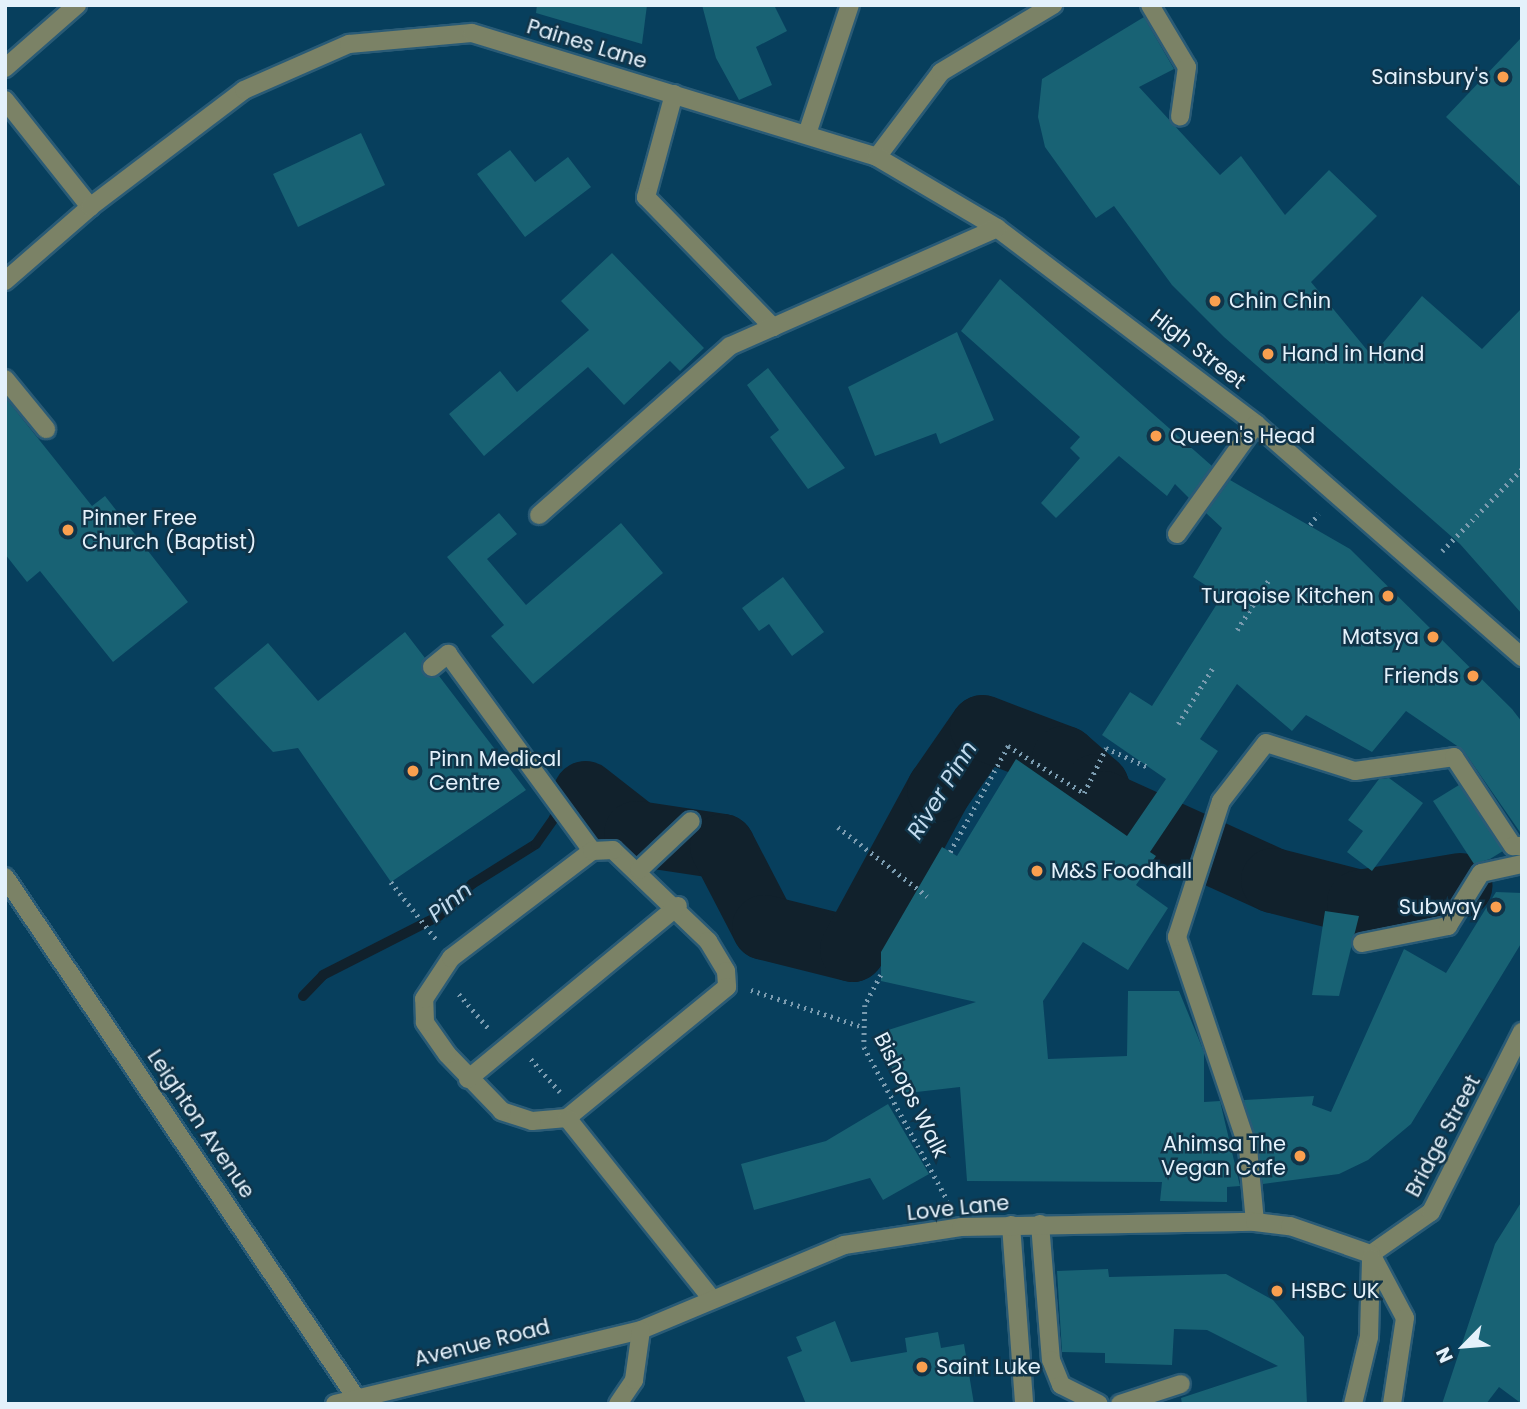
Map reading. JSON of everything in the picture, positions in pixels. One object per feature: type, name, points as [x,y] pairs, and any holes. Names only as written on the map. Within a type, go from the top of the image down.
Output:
[{"type":"street","points":[[5,68],[77,5]]},
{"type":"street","points":[[807,134],[850,5]]},
{"type":"street","points":[[877,157],[942,72],[1053,5]]},
{"type":"street","points":[[1150,5],[1187,67],[1180,117]]},
{"type":"street","name":"Paines Lane","points":[[5,281],[90,207],[244,90],[349,44],[472,33],[807,134]]},
{"type":"street","points":[[674,94],[646,197],[773,327]]},
{"type":"street","points":[[5,100],[90,207]]},
{"type":"street","name":"High Street","points":[[807,134],[877,157],[998,228],[1256,424],[1425,567],[1522,657]]},
{"type":"street","points":[[539,515],[730,346],[998,228]]},
{"type":"street","points":[[5,379],[46,429]]},
{"type":"street","points":[[1177,534],[1256,424]]},
{"type":"street","points":[[432,667],[448,654],[553,793],[592,850]]},
{"type":"street","points":[[1255,1222],[1248,1148],[1177,936],[1221,801],[1266,743],[1355,771],[1454,757],[1513,846],[1522,846]]},
{"type":"street","points":[[639,870],[691,821]]},
{"type":"street","points":[[592,850],[613,850],[678,906],[717,953],[727,982],[720,995],[567,1118],[532,1121],[502,1111],[468,1079],[425,1022],[424,999],[451,958],[592,850]]},
{"type":"street","points":[[1362,943],[1448,926],[1481,873],[1522,864]]},
{"type":"street","name":"Leighton Avenue","points":[[5,877],[357,1399]]},
{"type":"street","points":[[468,1079],[678,906]]},
{"type":"street","name":"Bridge Street","points":[[1371,1254],[1431,1212],[1522,1032]]},
{"type":"street","points":[[567,1118],[712,1299]]},
{"type":"street","name":"Love Lane","points":[[641,1330],[844,1245],[961,1227],[1255,1222],[1290,1226],[1371,1254]]},
{"type":"street","points":[[1041,1224],[1051,1360],[1061,1385],[1099,1404]]},
{"type":"street","points":[[1011,1225],[1024,1404]]},
{"type":"street","points":[[1353,1404],[1369,1337],[1371,1254]]},
{"type":"street","points":[[1371,1254],[1405,1318],[1392,1404]]},
{"type":"street","points":[[618,1404],[634,1381],[641,1330]]},
{"type":"street","name":"Avenue Road","points":[[335,1404],[641,1330]]},
{"type":"street","points":[[1120,1404],[1181,1384]]},
{"type":"path","points":[[1425,567],[1522,469]]},
{"type":"path","points":[[1237,630],[1268,581]]},
{"type":"path","points":[[1178,724],[1212,669]]},
{"type":"path","points":[[950,852],[1008,746],[1086,789],[1106,748],[1150,768]]},
{"type":"path","points":[[838,827],[878,863],[927,896]]},
{"type":"path","points":[[391,882],[451,958]]},
{"type":"path","name":"Bishops Walk","points":[[881,975],[860,1026],[864,1047],[961,1227]]},
{"type":"path","points":[[727,982],[860,1026]]},
{"type":"building","points":[[537,5],[647,5],[642,44],[536,13]]},
{"type":"building","points":[[702,5],[774,5],[787,31],[756,47],[772,85],[739,100],[716,58]]},
{"type":"building","points":[[1144,17],[1174,69],[1139,87],[1220,175],[1241,156],[1285,215],[1329,170],[1377,216],[1311,282],[1372,356],[1422,296],[1482,349],[1522,308],[1522,614],[1460,544],[1224,337],[1172,285],[1114,206],[1096,218],[1045,147],[1038,117],[1042,79]]},
{"type":"building","name":"Sainsbury's","points":[[1522,37],[1522,188],[1446,117]]},
{"type":"building","points":[[361,133],[385,185],[298,227],[273,174]]},
{"type":"building","points":[[510,150],[535,182],[568,157],[591,187],[525,237],[477,174]]},
{"type":"building","points":[[612,253],[704,348],[680,371],[670,361],[624,405],[588,367],[484,456],[449,414],[500,371],[517,392],[589,330],[561,301]]},
{"type":"building","points":[[1000,279],[1212,466],[1189,498],[1175,484],[1167,496],[1119,456],[1056,518],[1041,503],[1080,458],[1070,448],[1080,437],[961,331]]},
{"type":"building","points":[[957,332],[994,420],[940,444],[936,433],[875,456],[848,387]]},
{"type":"building","points":[[768,368],[845,468],[808,489],[770,437],[779,430],[747,385]]},
{"type":"building","name":"Pinner Free Church (Baptist)","points":[[5,397],[92,506],[105,496],[188,602],[113,662],[40,571],[27,582],[5,554]]},
{"type":"building","points":[[1230,480],[1350,549],[1512,709],[1522,722],[1522,835],[1463,750],[1406,711],[1372,752],[1306,715],[1292,731],[1237,684],[1200,739],[1218,751],[1150,852],[1156,856],[1136,885],[1168,908],[1128,970],[1083,942],[1043,1001],[1048,1059],[1127,1056],[1128,991],[1179,991],[1204,1052],[1204,1102],[1220,1101],[1240,1186],[1227,1187],[1227,1202],[1160,1201],[1162,1182],[967,1181],[960,1087],[899,1094],[882,1032],[976,1002],[881,981],[881,952],[942,847],[957,856],[1016,759],[1127,836],[1166,779],[1102,735],[1130,692],[1152,706],[1222,596],[1193,577],[1222,528],[1206,513]]},
{"type":"building","points":[[499,513],[517,534],[487,559],[526,605],[621,523],[663,573],[533,684],[491,636],[504,625],[447,557]]},
{"type":"building","points":[[783,577],[824,632],[792,656],[769,624],[759,631],[742,608]]},
{"type":"building","name":"Pinn Medical Centre","points":[[405,632],[425,658],[423,674],[439,676],[526,790],[391,882],[298,748],[273,752],[214,688],[268,643],[318,701]]},
{"type":"building","points":[[1389,778],[1423,803],[1372,871],[1347,852],[1363,831],[1348,820],[1379,779]]},
{"type":"building","points":[[1459,785],[1503,851],[1474,864],[1433,801]]},
{"type":"building","points":[[1496,892],[1522,893],[1522,942],[1411,1124],[1368,1160],[1339,1174],[1263,1184],[1244,1100],[1314,1096],[1312,1105],[1331,1112],[1404,949],[1446,973]]},
{"type":"building","points":[[1325,911],[1359,916],[1339,996],[1312,995]]},
{"type":"building","points":[[888,1104],[929,1174],[883,1200],[870,1178],[754,1210],[741,1164],[826,1141]]},
{"type":"building","points":[[1522,1201],[1522,1404],[1499,1387],[1486,1404],[1442,1404],[1495,1244]]},
{"type":"building","points":[[1108,1269],[1109,1277],[1226,1274],[1273,1300],[1304,1337],[1307,1404],[1182,1404],[1181,1398],[1278,1366],[1207,1330],[1174,1329],[1172,1365],[1105,1363],[1105,1353],[1062,1352],[1057,1271]]},
{"type":"building","points":[[835,1321],[851,1362],[907,1352],[905,1338],[938,1332],[941,1348],[964,1344],[974,1404],[806,1404],[787,1357],[802,1351],[796,1337]]},
{"type":"waterway","name":"River Pinn","points":[[585,793],[636,833],[722,846],[764,927],[852,949],[939,789],[982,727],[1064,758],[1096,786],[1103,803],[1273,880],[1359,902],[1460,885]]},
{"type":"waterway","name":"Pinn","points":[[303,996],[323,975],[439,916],[472,884],[536,844],[554,818],[585,793]]},
{"type":"place","name":"Sainsbury's","points":[[1503,77]]},
{"type":"place","name":"Chin Chin","points":[[1215,301]]},
{"type":"place","name":"Hand in Hand","points":[[1268,354]]},
{"type":"place","name":"Queen's Head","points":[[1156,436]]},
{"type":"place","name":"Pinner Free Church (Baptist)","points":[[68,530]]},
{"type":"place","name":"Turqoise Kitchen","points":[[1388,596]]},
{"type":"place","name":"Matsya","points":[[1433,637]]},
{"type":"place","name":"Friends","points":[[1473,676]]},
{"type":"place","name":"Pinn Medical Centre","points":[[413,771]]},
{"type":"place","name":"M&S Foodhall","points":[[1037,871]]},
{"type":"place","name":"Subway","points":[[1496,907]]},
{"type":"place","name":"Ahimsa The Vegan Cafe","points":[[1300,1156]]},
{"type":"place","name":"HSBC UK","points":[[1277,1291]]},
{"type":"place","name":"Saint Luke","points":[[922,1367]]}]
